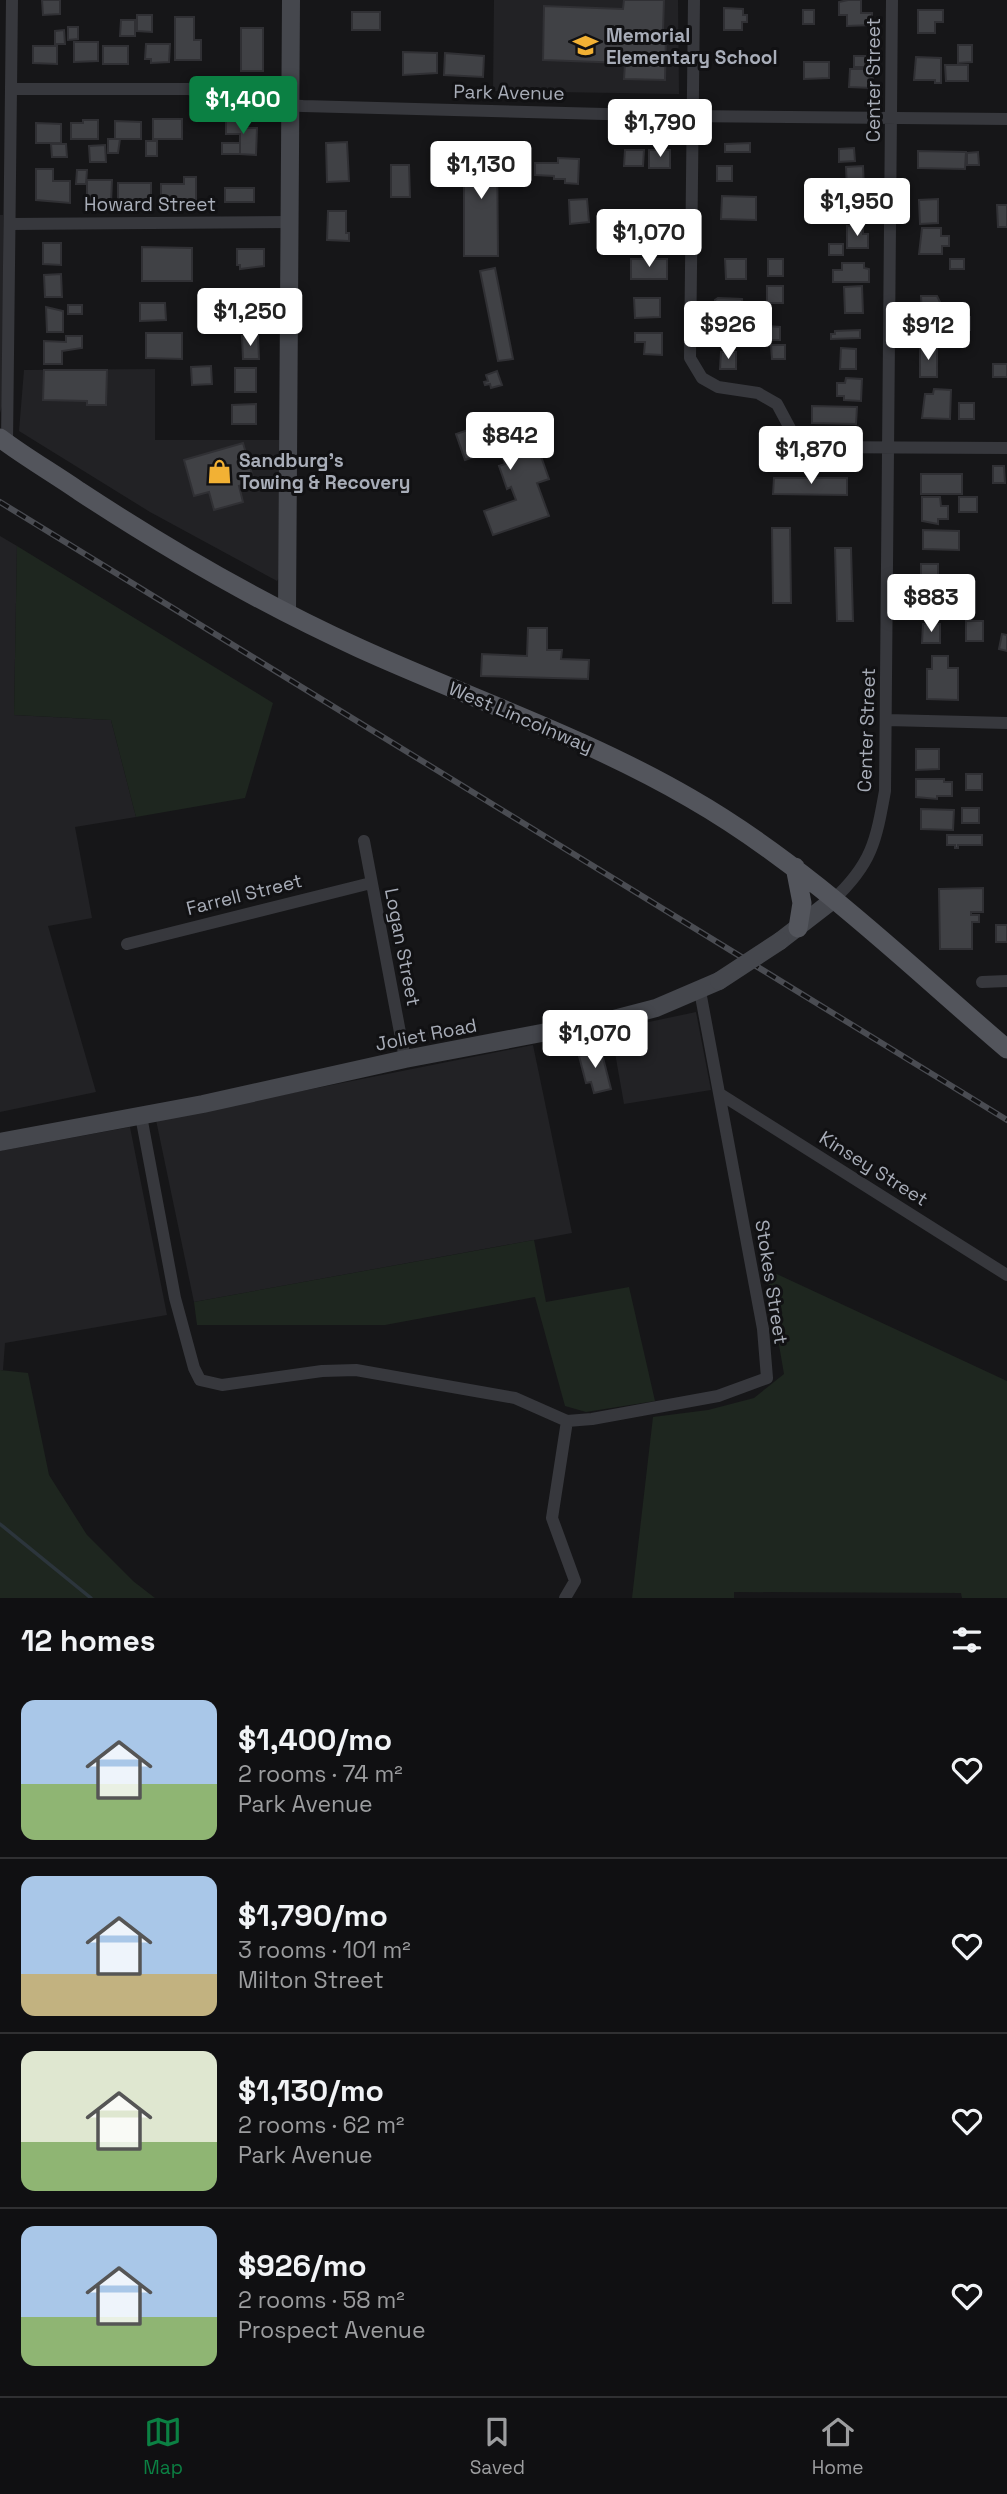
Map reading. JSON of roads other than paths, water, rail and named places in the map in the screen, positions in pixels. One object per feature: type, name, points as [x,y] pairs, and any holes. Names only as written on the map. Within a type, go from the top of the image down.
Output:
[{"type":"main road","points":[[287,613],[291,0]]},
{"type":"main road","name":"West Lincolnway","points":[[4,441],[136,528],[287,613],[359,648],[615,758],[745,831],[794,866],[1007,1049]]},
{"type":"main road","points":[[794,866],[802,903],[798,928]]},
{"type":"main road","name":"Joliet Road","points":[[0,1142],[141,1116],[405,1059],[610,1020],[656,1008],[719,981],[780,942],[833,900]]},
{"type":"street","points":[[4,441],[11,224],[12,0]]},
{"type":"street","points":[[694,0],[690,358],[702,378],[718,387],[758,393],[777,404],[800,447],[1007,449]]},
{"type":"street","name":"Center Street","points":[[833,900],[856,880],[872,852],[885,791],[892,0]]},
{"type":"street","name":"Park Avenue","points":[[12,89],[188,89],[248,103],[290,106],[694,116],[1007,120]]},
{"type":"street","name":"Howard Street","points":[[11,224],[290,222]]},
{"type":"street","points":[[887,720],[1007,723]]},
{"type":"street","name":"Logan Street","points":[[364,841],[405,1059]]},
{"type":"street","name":"Farrell Street","points":[[127,944],[371,883]]},
{"type":"street","points":[[982,982],[1007,981]]},
{"type":"street","name":"Stokes Street","points":[[567,1421],[592,1419],[718,1396],[766,1378],[763,1329],[699,990]]},
{"type":"street","name":"Kinsey Street","points":[[720,1094],[1007,1275]]},
{"type":"street","points":[[141,1116],[175,1298],[194,1368],[200,1380],[222,1385],[322,1371],[356,1370],[514,1398],[567,1421],[552,1518],[575,1581],[565,1598]]},
{"type":"waterway","points":[[0,1524],[91,1598]]},
{"type":"railway","points":[[0,502],[1007,1120]]},
{"type":"place","name":"Memorial Elementary School","points":[[586,46]]},
{"type":"place","name":"Sandburg's Towing & Recovery","points":[[219,471]]}]
